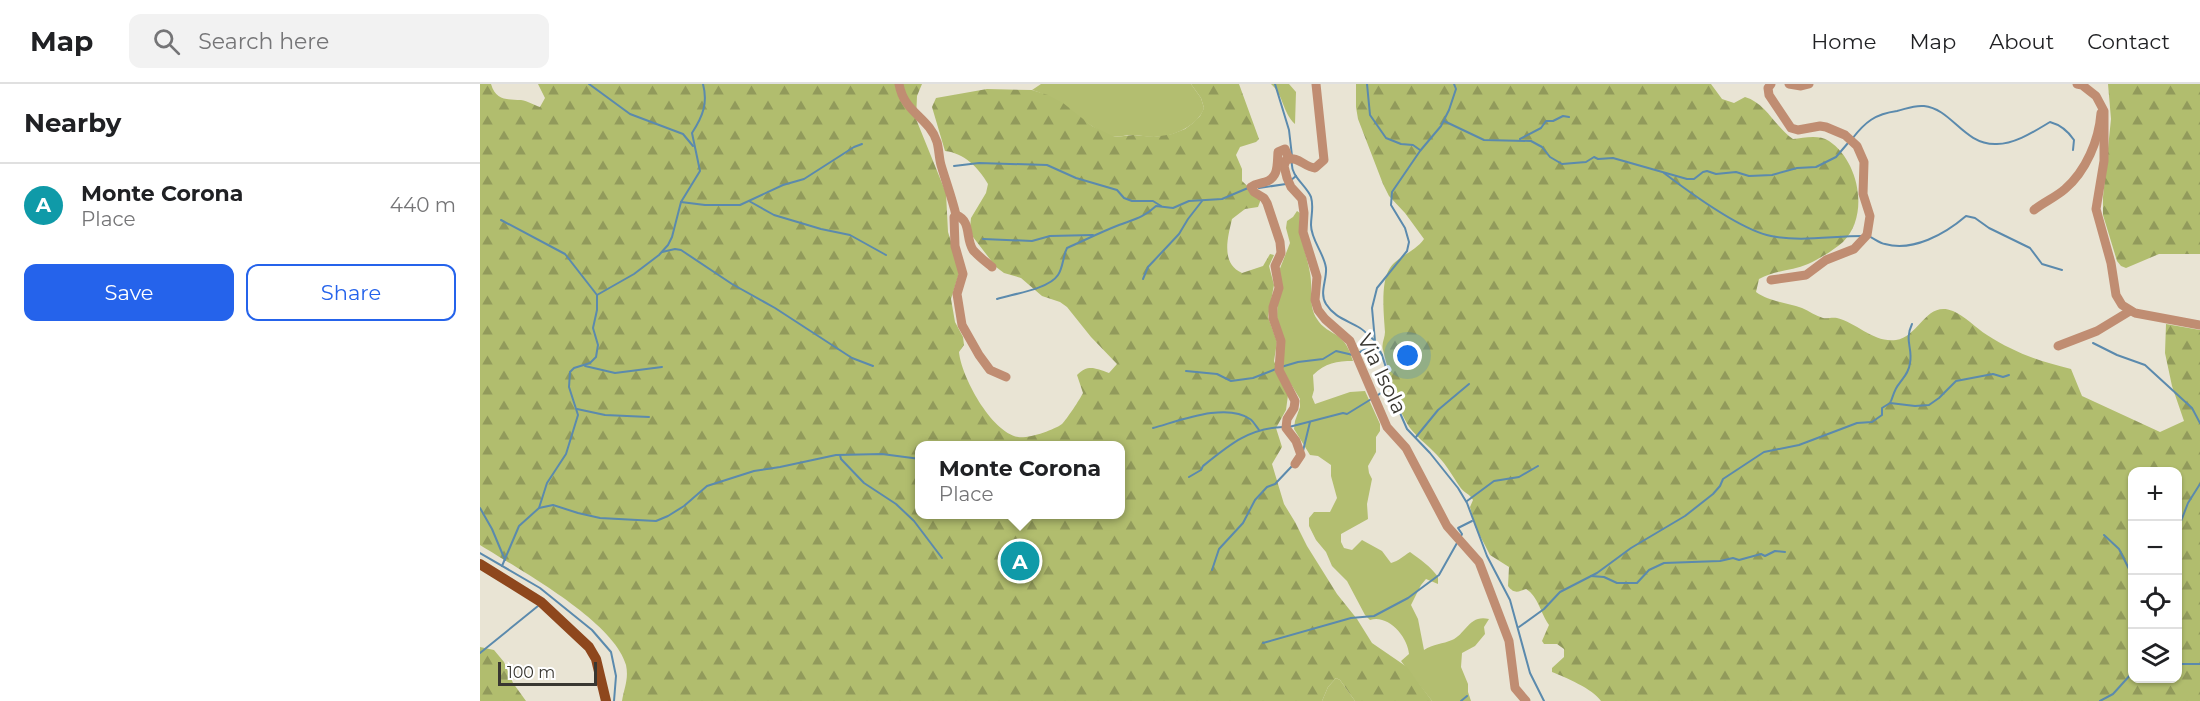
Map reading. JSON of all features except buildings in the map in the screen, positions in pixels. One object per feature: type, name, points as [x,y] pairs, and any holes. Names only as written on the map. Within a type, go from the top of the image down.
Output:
[{"type":"main road","points":[[480,564],[541,602],[589,647],[597,660],[606,701]]},
{"type":"street","points":[[899,84],[909,109],[927,125],[937,142],[940,163],[956,215],[954,235],[963,274],[957,294],[962,325],[990,370],[1006,377]]},
{"type":"street","points":[[1295,464],[1301,455],[1296,441],[1286,428],[1287,419],[1294,408],[1295,401],[1279,370],[1281,341],[1273,318],[1273,307],[1278,288],[1275,266],[1281,254],[1280,242],[1267,203],[1251,187],[1273,178],[1277,173],[1278,152],[1282,149],[1288,153],[1289,159],[1297,159],[1309,168],[1315,168],[1324,160],[1316,84]]},
{"type":"street","points":[[1789,84],[1808,85]]},
{"type":"street","points":[[2077,84],[2089,90],[2101,105],[2105,121],[2104,161],[2096,209],[2111,263],[2116,295],[2122,305],[2130,311],[2200,325]]},
{"type":"street","points":[[1769,86],[1769,95],[1791,128],[1798,130],[1826,127],[1845,135],[1857,146],[1864,162],[1863,194],[1870,216],[1867,235],[1854,249],[1826,260],[1806,275],[1771,280]]},
{"type":"street","points":[[2034,210],[2064,191],[2076,179],[2091,154],[2101,105]]},
{"type":"street","name":"Via Isola","points":[[1289,159],[1284,165],[1291,187],[1302,199],[1303,232],[1317,277],[1315,300],[1317,309],[1350,341],[1387,428],[1406,448],[1447,526],[1479,562],[1509,641],[1515,688],[1526,701]]},
{"type":"street","points":[[956,215],[961,216],[966,224],[970,244],[974,251],[992,267]]},
{"type":"street","points":[[2058,346],[2097,331],[2130,311]]},
{"type":"green space","points":[[480,84],[491,84],[496,94],[503,98],[524,101],[540,107],[545,98],[538,84],[922,84],[917,96],[916,119],[946,193],[948,232],[960,270],[951,299],[955,322],[963,337],[964,345],[959,352],[961,362],[971,388],[988,414],[1008,433],[1018,437],[1028,437],[1041,434],[1062,424],[1083,393],[1077,375],[1088,368],[1109,373],[1117,364],[1067,307],[1042,296],[1021,278],[1004,273],[996,267],[973,237],[970,228],[971,218],[986,193],[988,184],[980,172],[965,158],[945,151],[932,107],[936,98],[987,89],[1032,90],[1063,103],[1092,126],[1115,137],[1133,135],[1155,137],[1185,129],[1200,116],[1204,108],[1201,98],[1191,84],[1239,84],[1259,139],[1240,147],[1236,155],[1242,169],[1242,181],[1261,199],[1258,207],[1245,209],[1232,219],[1227,249],[1231,263],[1242,273],[1263,266],[1270,254],[1274,255],[1269,266],[1274,285],[1268,317],[1277,342],[1274,361],[1288,395],[1286,410],[1276,428],[1282,447],[1272,464],[1284,504],[1337,594],[1372,643],[1407,667],[1432,701],[1355,701],[1340,680],[1336,678],[1328,687],[1322,701],[622,701],[627,670],[618,648],[585,614],[540,582],[480,545]]},
{"type":"green space","points":[[1041,84],[1191,84],[1201,98],[1204,108],[1191,125],[1177,133],[1154,137],[1131,135],[1113,137],[1098,130],[1054,99],[1032,90]]},
{"type":"green space","points":[[1271,84],[1289,84],[1296,92],[1295,124],[1275,88]]},
{"type":"green space","points":[[1356,84],[1711,84],[1722,99],[1734,103],[1745,97],[1759,104],[1793,139],[1816,137],[1829,141],[1848,161],[1854,175],[1858,203],[1856,218],[1843,242],[1808,264],[1759,279],[1756,292],[1761,295],[1802,308],[1823,318],[1844,321],[1873,336],[1888,340],[1904,337],[1936,310],[1953,311],[1987,335],[2017,352],[2071,369],[2082,396],[2160,432],[2184,421],[2172,386],[2165,353],[2166,324],[2200,330],[2200,701],[1601,701],[1585,688],[1552,672],[1552,668],[1564,657],[1564,649],[1557,644],[1544,644],[1542,641],[1549,625],[1536,601],[1526,589],[1516,592],[1508,586],[1509,567],[1490,555],[1475,526],[1470,507],[1473,500],[1462,489],[1441,459],[1410,428],[1397,400],[1383,348],[1385,282],[1393,264],[1424,239],[1389,196],[1358,119]]},
{"type":"green space","points":[[2108,84],[2200,84],[2200,254],[2159,254],[2126,268],[2117,261],[2103,215],[2111,119]]},
{"type":"green space","points":[[1297,211],[1300,213],[1300,230],[1311,279],[1314,314],[1321,325],[1344,342],[1353,361],[1332,364],[1313,375],[1312,397],[1315,404],[1350,392],[1365,391],[1380,424],[1380,431],[1376,437],[1376,452],[1368,466],[1372,479],[1367,504],[1368,519],[1341,534],[1341,542],[1344,548],[1352,550],[1362,540],[1382,551],[1391,563],[1410,552],[1429,566],[1438,577],[1438,584],[1426,579],[1411,605],[1418,619],[1424,650],[1452,640],[1477,619],[1489,619],[1484,627],[1485,634],[1475,646],[1462,653],[1461,667],[1468,684],[1471,701],[1432,701],[1401,661],[1409,654],[1401,634],[1384,620],[1370,620],[1365,615],[1347,581],[1332,566],[1309,526],[1309,518],[1314,512],[1330,512],[1337,498],[1331,476],[1331,465],[1318,456],[1310,455],[1294,429],[1300,399],[1283,371],[1277,317],[1279,271],[1290,243],[1286,228],[1287,221]]},
{"type":"green space","points":[[480,647],[494,650],[504,662],[513,683],[526,701],[480,701]]},
{"type":"green space","points":[[1336,678],[1340,680],[1355,701],[1322,701],[1328,687]]},
{"type":"waterway","points":[[589,84],[630,114],[683,134],[693,146]]},
{"type":"waterway","points":[[597,295],[634,274],[668,245],[681,202],[700,171],[692,133],[704,109],[703,84]]},
{"type":"waterway","points":[[1275,84],[1289,130],[1292,156]]},
{"type":"waterway","points":[[1367,84],[1370,115],[1386,138],[1401,144],[1413,145],[1420,150]]},
{"type":"waterway","points":[[1454,84],[1456,89],[1441,126],[1420,151],[1392,192],[1391,205],[1405,228],[1409,242],[1407,251],[1377,288],[1372,308],[1375,341],[1407,429],[1430,453],[1467,503],[1487,556],[1510,600],[1530,673],[1544,701]]},
{"type":"waterway","points":[[1852,139],[1866,123],[1877,117],[1889,112],[1924,106],[1942,113],[1974,138],[1995,144],[2017,140],[2050,122],[2067,131],[2072,137],[2073,150]]},
{"type":"waterway","points":[[1520,139],[1541,128],[1546,121],[1553,121],[1563,116],[1569,117]]},
{"type":"waterway","points":[[1444,121],[1484,140],[1531,141],[1562,164],[1586,162],[1594,157],[1613,158],[1687,179],[1694,179],[1707,171],[1716,174],[1736,172],[1749,176],[1772,175],[1797,168],[1816,167],[1836,157],[1848,143]]},
{"type":"waterway","points":[[681,202],[740,205],[783,185],[804,179],[862,144]]},
{"type":"waterway","points":[[1292,162],[1293,172],[1309,193],[1312,201],[1312,231],[1326,268],[1324,300],[1333,313],[1362,329],[1374,340]]},
{"type":"waterway","points":[[954,166],[979,163],[1047,165],[1076,178],[1117,190],[1124,198],[1132,201],[1153,201],[1161,206]]},
{"type":"waterway","points":[[1664,173],[1716,209],[1745,226],[1771,236],[1793,239],[1862,236]]},
{"type":"waterway","points":[[1290,181],[1296,176]]},
{"type":"waterway","points":[[1259,188],[1286,184]]},
{"type":"waterway","points":[[997,299],[1047,284],[1060,272],[1067,248],[1139,218],[1156,206],[1173,208],[1189,201],[1222,199],[1248,188]]},
{"type":"waterway","points":[[749,201],[774,215],[850,235],[886,255]]},
{"type":"waterway","points":[[1143,279],[1148,267],[1179,234],[1202,201]]},
{"type":"waterway","points":[[1868,236],[1883,243],[1907,246],[1939,235],[1966,216],[1975,218],[1989,228],[2030,248],[2042,264],[2062,270]]},
{"type":"waterway","points":[[501,220],[565,254],[597,295],[597,310],[593,328],[598,345],[596,357],[590,363],[574,368],[570,372],[569,387],[578,415],[566,454],[547,483],[539,508]]},
{"type":"waterway","points":[[983,239],[1032,241],[1050,236],[1093,235]]},
{"type":"waterway","points":[[662,252],[681,250],[852,358],[873,366]]},
{"type":"waterway","points":[[1891,401],[1909,366],[1911,358],[1909,335],[1912,324]]},
{"type":"waterway","points":[[2093,343],[2145,365],[2192,408],[2200,423]]},
{"type":"waterway","points":[[1358,353],[1368,348],[1382,355]]},
{"type":"waterway","points":[[1281,367],[1323,359],[1336,351],[1353,355]]},
{"type":"waterway","points":[[585,366],[615,373],[662,367]]},
{"type":"waterway","points":[[1186,371],[1217,374],[1231,381],[1253,378],[1276,369]]},
{"type":"waterway","points":[[1519,627],[1544,609],[1560,592],[1597,573],[1631,548],[1685,516],[1713,494],[1723,479],[1764,452],[1799,445],[1857,423],[1872,422],[1882,415],[1882,408],[1890,403],[1929,405],[1956,381],[1993,374],[2003,377],[2009,375]]},
{"type":"waterway","points":[[1416,437],[1438,410],[1469,384]]},
{"type":"waterway","points":[[1378,395],[1390,386]]},
{"type":"waterway","points":[[1289,427],[1343,413],[1347,414],[1373,398]]},
{"type":"waterway","points":[[577,409],[605,415],[649,417]]},
{"type":"waterway","points":[[1153,428],[1202,414],[1228,412],[1250,419],[1259,430]]},
{"type":"waterway","points":[[1303,451],[1310,422]]},
{"type":"waterway","points":[[1189,477],[1240,439],[1260,431],[1283,427]]},
{"type":"waterway","points":[[502,566],[519,526],[539,508],[553,505],[600,518],[656,521],[684,506],[707,486],[754,471],[836,455],[882,454],[915,458]]},
{"type":"waterway","points":[[840,455],[841,459],[864,483],[896,504],[914,521],[942,558]]},
{"type":"waterway","points":[[1212,570],[1219,549],[1243,523],[1255,500],[1293,465]]},
{"type":"waterway","points":[[1467,501],[1494,481],[1519,477],[1538,466]]},
{"type":"waterway","points":[[2181,521],[2188,503],[2200,484]]},
{"type":"waterway","points":[[480,508],[505,560]]},
{"type":"waterway","points":[[1460,538],[1462,534],[1458,528],[1472,521]]},
{"type":"waterway","points":[[2104,535],[2119,549],[2128,567]]},
{"type":"waterway","points":[[1263,643],[1351,618],[1374,616],[1408,598],[1439,575],[1457,543]]},
{"type":"waterway","points":[[1591,576],[1604,577],[1617,583],[1637,583],[1649,570],[1664,563],[1720,561],[1733,558],[1739,560],[1761,554],[1765,556],[1775,551],[1785,552]]},
{"type":"waterway","points":[[480,553],[540,588],[592,630],[611,652],[616,676],[614,701]]},
{"type":"waterway","points":[[480,653],[538,606]]},
{"type":"waterway","points":[[2182,664],[2200,664]]},
{"type":"waterway","points":[[2100,701],[2113,694],[2128,677]]},
{"type":"waterway","points":[[1461,701],[1467,696]]},
{"type":"place","name":"Monte Corona","points":[[1020,561]]}]
